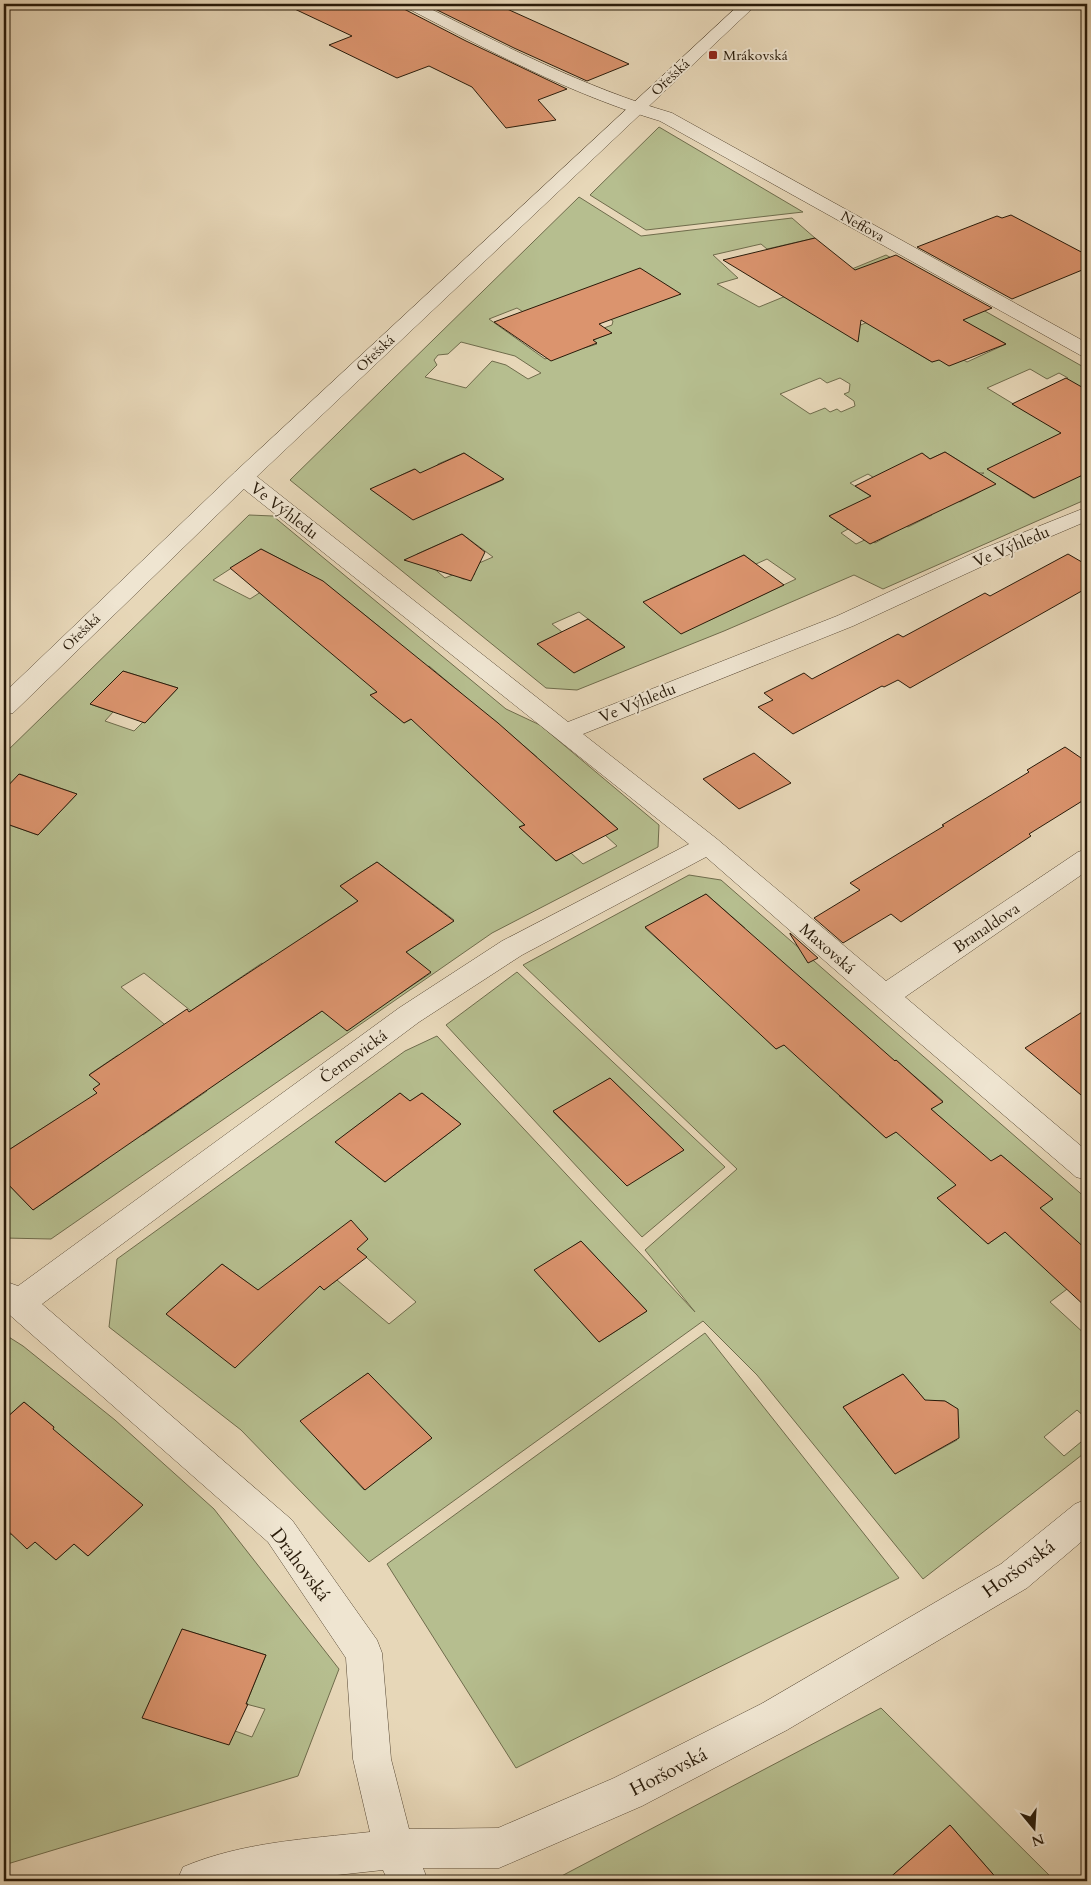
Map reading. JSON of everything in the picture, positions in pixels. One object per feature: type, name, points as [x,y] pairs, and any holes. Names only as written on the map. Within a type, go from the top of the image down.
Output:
[{"type":"street","points":[[410,4],[583,90],[636,109]]},
{"type":"street","name":"Ořešská","points":[[4,707],[243,477],[749,4]]},
{"type":"street","name":"Neffova","points":[[636,109],[666,116],[1087,351]]},
{"type":"street","name":"Ve Výhledu","points":[[243,477],[567,731],[845,621],[990,554],[1087,513]]},
{"type":"street","name":"Maxovská","points":[[567,731],[708,845],[884,997],[1087,1168]]},
{"type":"street","name":"Černovická","points":[[11,1298],[410,1014],[512,948],[708,845]]},
{"type":"street","name":"Branaldova","points":[[884,997],[1087,858]]},
{"type":"street","name":"Drahovská","points":[[11,1298],[280,1532],[359,1645],[364,1653],[372,1759],[401,1865]]},
{"type":"street","name":"Horšovská","points":[[196,1881],[259,1864],[401,1865],[499,1848],[628,1792],[774,1718],[1014,1576],[1087,1515]]},
{"type":"green space","points":[[659,127],[803,212],[646,230],[590,195]]},
{"type":"green space","points":[[579,197],[641,236],[792,218],[815,238],[767,249],[761,244],[713,255],[738,278],[717,284],[759,307],[886,255],[1087,369],[1087,393],[1087,430],[1072,437],[1087,446],[1087,499],[883,589],[854,575],[724,631],[577,690],[546,688],[290,480]],"holes":[[[899,286],[923,300],[843,332]],[[517,308],[548,328],[607,317],[613,321],[612,325],[604,328],[611,333],[593,340],[597,344],[584,348],[579,346],[545,359],[489,319]],[[992,336],[1006,344],[967,362],[953,353],[932,362],[910,349]],[[461,342],[515,356],[541,373],[528,379],[506,365],[492,361],[466,388],[425,377],[437,365],[434,360],[438,355],[448,354]],[[1030,369],[1047,379],[1059,373],[1068,378],[1066,380],[1087,393],[1061,405],[1025,411],[987,388]],[[820,378],[827,383],[840,378],[850,384],[849,392],[844,394],[854,401],[855,406],[841,412],[837,409],[830,412],[825,408],[810,414],[780,394]],[[945,452],[979,473],[984,473],[967,481],[981,491],[960,502],[922,478],[922,453],[930,459]],[[464,453],[503,480],[478,491],[387,482],[414,469],[430,480],[438,464]],[[868,474],[932,515],[908,527],[902,523],[884,531],[889,535],[875,543],[869,538],[856,544],[841,533],[848,529],[829,516],[872,497],[850,483]],[[1009,480],[1052,489],[1033,498],[1006,481]],[[462,534],[493,557],[470,567],[475,574],[471,578],[463,579],[455,574],[445,578],[417,554]],[[744,555],[756,564],[767,559],[796,579],[710,620],[670,589]],[[579,612],[625,647],[574,672],[562,632],[552,624]]]},
{"type":"green space","points":[[249,515],[273,516],[506,709],[540,725],[659,825],[658,847],[492,933],[51,1239],[4,1238],[4,1180],[33,1210],[99,1165],[54,1121],[4,1153],[4,823],[38,835],[77,794],[20,774],[4,790],[4,754]],"holes":[[[261,549],[298,568],[250,599],[213,580]],[[356,608],[387,633],[306,631]],[[429,666],[462,694],[404,723],[371,695]],[[123,671],[178,688],[146,722],[143,722],[134,731],[105,721],[113,712],[90,704]],[[503,728],[537,757],[482,785],[449,754]],[[581,796],[617,828],[605,835],[617,846],[583,864],[571,853],[556,861],[519,827]],[[377,862],[454,920],[406,952],[431,973],[401,993],[318,927],[358,901],[340,886]],[[262,963],[322,1011],[251,1060],[217,1032],[193,1049],[121,987],[144,973],[191,1011]],[[156,1046],[207,1091],[143,1135],[93,1089],[100,1084],[90,1074],[118,1055],[130,1064]]]},
{"type":"green space","points":[[689,875],[721,880],[1087,1199],[1087,1274],[1050,1302],[1087,1336],[1087,1419],[1077,1410],[1044,1437],[1064,1456],[1087,1437],[1087,1451],[923,1579],[757,1375],[703,1321],[369,1562],[241,1430],[109,1327],[117,1259],[405,1051],[437,1036],[695,1312],[645,1250],[737,1169],[523,965]],"holes":[[[706,894],[745,928],[684,963],[645,928]],[[736,1011],[792,1040],[776,1049]],[[896,1060],[943,1101],[931,1109],[947,1123],[896,1132],[886,1138],[839,1096]],[[400,1093],[410,1101],[422,1093],[461,1124],[385,1182],[336,1142]],[[1001,1155],[1052,1199],[1040,1208],[1058,1224],[1023,1249],[1005,1232],[988,1244],[937,1198]],[[337,1231],[416,1302],[389,1324],[337,1280],[324,1290],[294,1263]],[[581,1241],[647,1311],[599,1342],[535,1271]],[[222,1264],[278,1305],[235,1367],[166,1314]],[[368,1373],[432,1438],[364,1490],[316,1438],[352,1411],[337,1395]],[[903,1374],[929,1405],[937,1401],[944,1401],[956,1410],[948,1428],[957,1440],[895,1474],[843,1407]]]},
{"type":"green space","points":[[517,972],[725,1167],[642,1237],[446,1025]],"holes":[[[610,1078],[684,1150],[627,1185],[553,1112]]]},
{"type":"green space","points":[[705,1333],[899,1578],[516,1768],[387,1564]]},
{"type":"green space","points":[[4,1334],[23,1346],[115,1420],[214,1509],[339,1669],[298,1776],[4,1865],[4,1541],[11,1534],[35,1542],[56,1560],[74,1544],[88,1556],[143,1505],[51,1431],[54,1427],[24,1402],[4,1420]],"holes":[[[182,1629],[266,1655],[246,1704],[265,1709],[252,1737],[235,1731]]]},
{"type":"green space","points":[[881,1708],[1055,1881],[999,1881],[950,1825],[886,1881],[552,1881]]},
{"type":"building","points":[[284,4],[400,4],[404,9],[466,41],[567,89],[538,100],[556,120],[506,128],[472,87],[429,66],[397,78],[329,45],[352,36]]},
{"type":"building","points":[[425,4],[496,4],[629,64],[587,81],[514,48]]},
{"type":"building","points":[[1011,215],[1087,255],[1087,268],[1012,299],[917,247],[997,216],[1002,218]]},
{"type":"building","points":[[815,238],[855,270],[896,255],[992,308],[963,320],[1006,344],[949,366],[939,360],[932,362],[861,320],[858,342],[723,260]]},
{"type":"building","points":[[640,268],[681,294],[599,324],[612,333],[593,340],[597,343],[551,361],[494,322]]},
{"type":"building","points":[[1066,378],[1087,390],[1087,473],[1034,498],[987,469],[1061,433],[1012,404]]},
{"type":"building","points":[[945,452],[996,484],[870,544],[829,516],[871,496],[855,486],[922,453],[930,459]]},
{"type":"building","points":[[464,453],[504,479],[413,520],[370,489],[415,469],[420,473]]},
{"type":"building","points":[[462,534],[485,552],[471,581],[404,560]]},
{"type":"building","points":[[261,549],[323,581],[498,723],[618,829],[556,861],[519,827],[525,825],[411,719],[404,723],[370,695],[377,692],[230,568]]},
{"type":"building","points":[[1068,554],[1087,565],[1087,588],[910,688],[898,680],[884,687],[882,686],[793,734],[758,707],[773,700],[764,693],[804,673],[812,679],[898,634],[903,637],[985,593],[990,596]]},
{"type":"building","points":[[744,555],[784,585],[681,634],[643,602]]},
{"type":"building","points":[[588,619],[625,647],[574,673],[537,644]]},
{"type":"building","points":[[123,671],[178,688],[145,723],[90,704]]},
{"type":"building","points":[[1065,747],[1087,762],[1087,798],[1029,834],[1031,836],[901,922],[891,914],[843,943],[814,918],[860,890],[850,883],[944,826],[942,825],[1029,772],[1027,770]]},
{"type":"building","points":[[754,753],[791,783],[739,809],[703,779]]},
{"type":"building","points":[[19,774],[77,794],[38,835],[4,823],[4,790]]},
{"type":"building","points":[[377,862],[454,921],[406,952],[431,972],[347,1031],[322,1011],[33,1210],[4,1180],[4,1153],[97,1093],[93,1089],[100,1084],[89,1075],[187,1009],[189,1012],[358,901],[340,886]]},
{"type":"building","points":[[706,894],[943,1102],[931,1109],[991,1161],[1001,1155],[1053,1199],[1040,1208],[1087,1250],[1087,1308],[1005,1232],[988,1244],[937,1198],[956,1185],[896,1132],[886,1138],[784,1045],[776,1049],[645,927]]},
{"type":"building","points":[[790,933],[818,958],[808,963]]},
{"type":"building","points":[[1087,1009],[1087,1100],[1025,1048]]},
{"type":"building","points":[[610,1078],[684,1150],[627,1186],[553,1111]]},
{"type":"building","points":[[400,1093],[410,1101],[422,1093],[461,1124],[385,1182],[335,1142]]},
{"type":"building","points":[[351,1220],[368,1239],[357,1249],[367,1257],[324,1290],[320,1286],[235,1368],[166,1314],[222,1264],[258,1290]]},
{"type":"building","points":[[581,1241],[647,1311],[599,1342],[534,1270]]},
{"type":"building","points":[[368,1373],[432,1438],[365,1490],[300,1421]]},
{"type":"building","points":[[903,1374],[925,1400],[945,1401],[958,1409],[959,1438],[895,1474],[843,1407]]},
{"type":"building","points":[[24,1402],[143,1505],[88,1556],[74,1544],[56,1560],[35,1542],[27,1549],[4,1527],[4,1420]]},
{"type":"building","points":[[182,1629],[266,1655],[246,1704],[248,1704],[229,1745],[142,1718]]},
{"type":"building","points":[[950,1825],[999,1881],[886,1881]]},
{"type":"place","name":"Mrákovská","points":[[713,55]]}]
